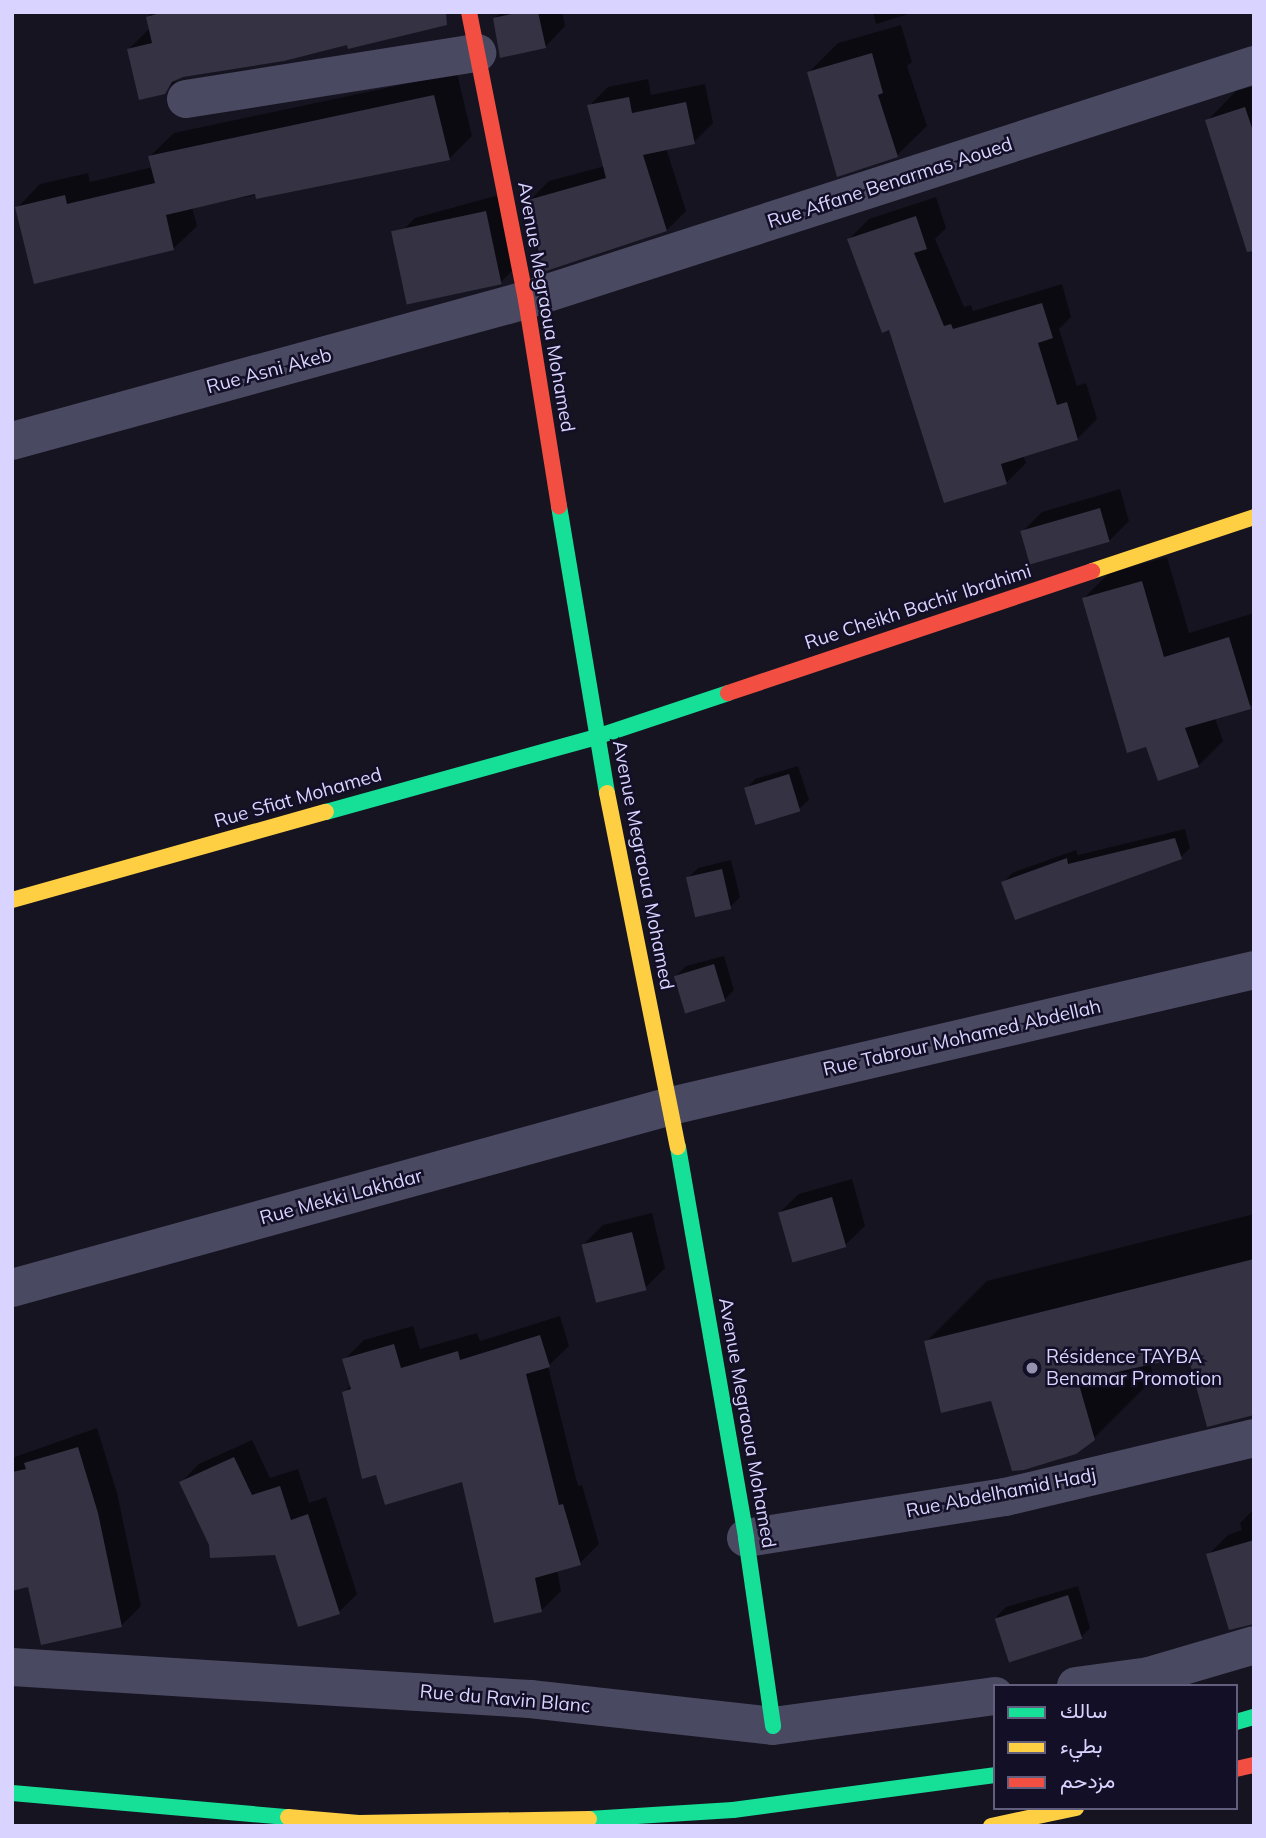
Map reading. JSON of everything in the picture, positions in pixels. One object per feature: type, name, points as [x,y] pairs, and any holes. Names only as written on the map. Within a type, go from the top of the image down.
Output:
[{"type":"main road","name":"Avenue Megraoua Mohamed","points":[[469,12],[526,300],[596,737],[671,1106],[746,1538],[773,1726]]},
{"type":"main road","name":"Rue Cheikh Bachir Ibrahimi","points":[[596,737],[1254,517]]},
{"type":"main road","name":"Rue Sfiat Mohamed","points":[[12,900],[596,737]]},
{"type":"main road","points":[[12,1793],[359,1823],[540,1822],[733,1810],[993,1775]]},
{"type":"main road","points":[[991,1826],[1067,1810]]},
{"type":"street","points":[[186,99],[477,53]]},
{"type":"street","name":"Rue Affane Benarmas Aoued","points":[[526,300],[1254,65]]},
{"type":"street","name":"Rue Asni Akeb","points":[[12,441],[526,300]]},
{"type":"street","name":"Rue Tabrour Mohamed Abdellah","points":[[671,1106],[1254,970]]},
{"type":"street","name":"Rue Mekki Lakhdar","points":[[12,1288],[671,1106]]},
{"type":"street","name":"Rue Abdelhamid Hadj","points":[[746,1538],[1005,1496],[1254,1438]]},
{"type":"street","points":[[1091,1684],[1149,1676],[1254,1645]]},
{"type":"street","name":"Rue du Ravin Blanc","points":[[12,1667],[530,1699],[773,1726],[993,1696]]},
{"type":"building","points":[[163,12],[446,12],[447,25],[348,49],[347,45],[284,61],[183,77],[172,82],[165,94],[139,100],[127,49],[152,43],[146,17]]},
{"type":"building","points":[[520,12],[538,12],[546,48],[500,58],[493,18]]},
{"type":"building","points":[[872,53],[883,93],[878,95],[898,157],[837,177],[807,72]]},
{"type":"building","points":[[434,95],[450,160],[256,199],[255,194],[166,215],[174,250],[34,284],[15,207],[65,195],[67,204],[155,183],[148,156]]},
{"type":"building","points":[[629,97],[632,113],[686,102],[695,144],[643,155],[667,231],[543,272],[528,200],[606,178],[587,105]]},
{"type":"building","points":[[1245,107],[1254,134],[1254,251],[1247,252],[1205,120]]},
{"type":"building","points":[[486,211],[502,284],[407,305],[391,231]]},
{"type":"building","points":[[916,216],[927,249],[914,253],[944,326],[951,324],[953,329],[1042,303],[1053,338],[1038,343],[1057,405],[1067,402],[1078,440],[1001,464],[1007,484],[944,503],[889,330],[882,333],[847,239]]},
{"type":"building","points":[[1100,508],[1110,542],[1030,565],[1020,531]]},
{"type":"building","points":[[1142,581],[1164,657],[1229,637],[1251,709],[1185,728],[1199,767],[1158,781],[1146,747],[1127,753],[1082,598]]},
{"type":"building","points":[[789,774],[800,811],[755,825],[744,788]]},
{"type":"building","points":[[1175,838],[1182,859],[1015,920],[1001,882],[1067,858],[1068,864]]},
{"type":"building","points":[[722,869],[731,909],[695,917],[686,877]]},
{"type":"building","points":[[714,964],[725,1001],[685,1014],[674,976]]},
{"type":"building","points":[[832,1197],[846,1247],[793,1262],[778,1212]]},
{"type":"building","points":[[632,1232],[647,1290],[596,1303],[582,1245]]},
{"type":"building","name":"Résidence TAYBA Benamar Promotion","points":[[1254,1259],[1254,1415],[1207,1427],[1188,1356],[1078,1381],[1095,1440],[1076,1454],[1024,1470],[1012,1471],[991,1401],[941,1413],[924,1341]]},
{"type":"building","points":[[540,1335],[550,1367],[526,1374],[559,1505],[563,1504],[581,1565],[535,1578],[542,1612],[494,1623],[462,1482],[385,1505],[376,1475],[362,1479],[342,1392],[351,1389],[342,1359],[394,1344],[401,1368],[458,1351],[460,1360]]},
{"type":"building","points":[[78,1447],[98,1513],[122,1627],[41,1645],[28,1587],[12,1591],[12,1472],[26,1469],[24,1463]]},
{"type":"building","points":[[234,1457],[252,1495],[280,1486],[291,1520],[308,1514],[340,1614],[298,1627],[275,1555],[210,1558],[209,1545],[179,1482]]},
{"type":"building","points":[[1254,1540],[1254,1624],[1229,1630],[1206,1554]]},
{"type":"building","points":[[1068,1595],[1082,1639],[1009,1663],[995,1619]]},
{"type":"traffic: fast","points":[[559,506],[607,793]]},
{"type":"traffic: fast","points":[[326,812],[596,737],[728,693]]},
{"type":"traffic: fast","points":[[678,1147],[746,1538],[773,1726]]},
{"type":"traffic: fast","points":[[1238,1721],[1254,1717]]},
{"type":"traffic: fast","points":[[589,1819],[733,1810],[993,1775]]},
{"type":"traffic: fast","points":[[12,1793],[288,1817]]},
{"type":"traffic: slow","points":[[1092,571],[1254,517]]},
{"type":"traffic: slow","points":[[607,793],[678,1147]]},
{"type":"traffic: slow","points":[[12,900],[326,812]]},
{"type":"traffic: slow","points":[[991,1826],[1067,1810]]},
{"type":"traffic: slow","points":[[288,1817],[359,1823],[589,1819]]},
{"type":"traffic: jam","points":[[469,12],[526,300],[559,506]]},
{"type":"traffic: jam","points":[[728,693],[1092,571]]},
{"type":"traffic: jam","points":[[1238,1769],[1254,1765]]},
{"type":"place","name":"Résidence TAYBA Benamar Promotion","points":[[1032,1368]]}]
